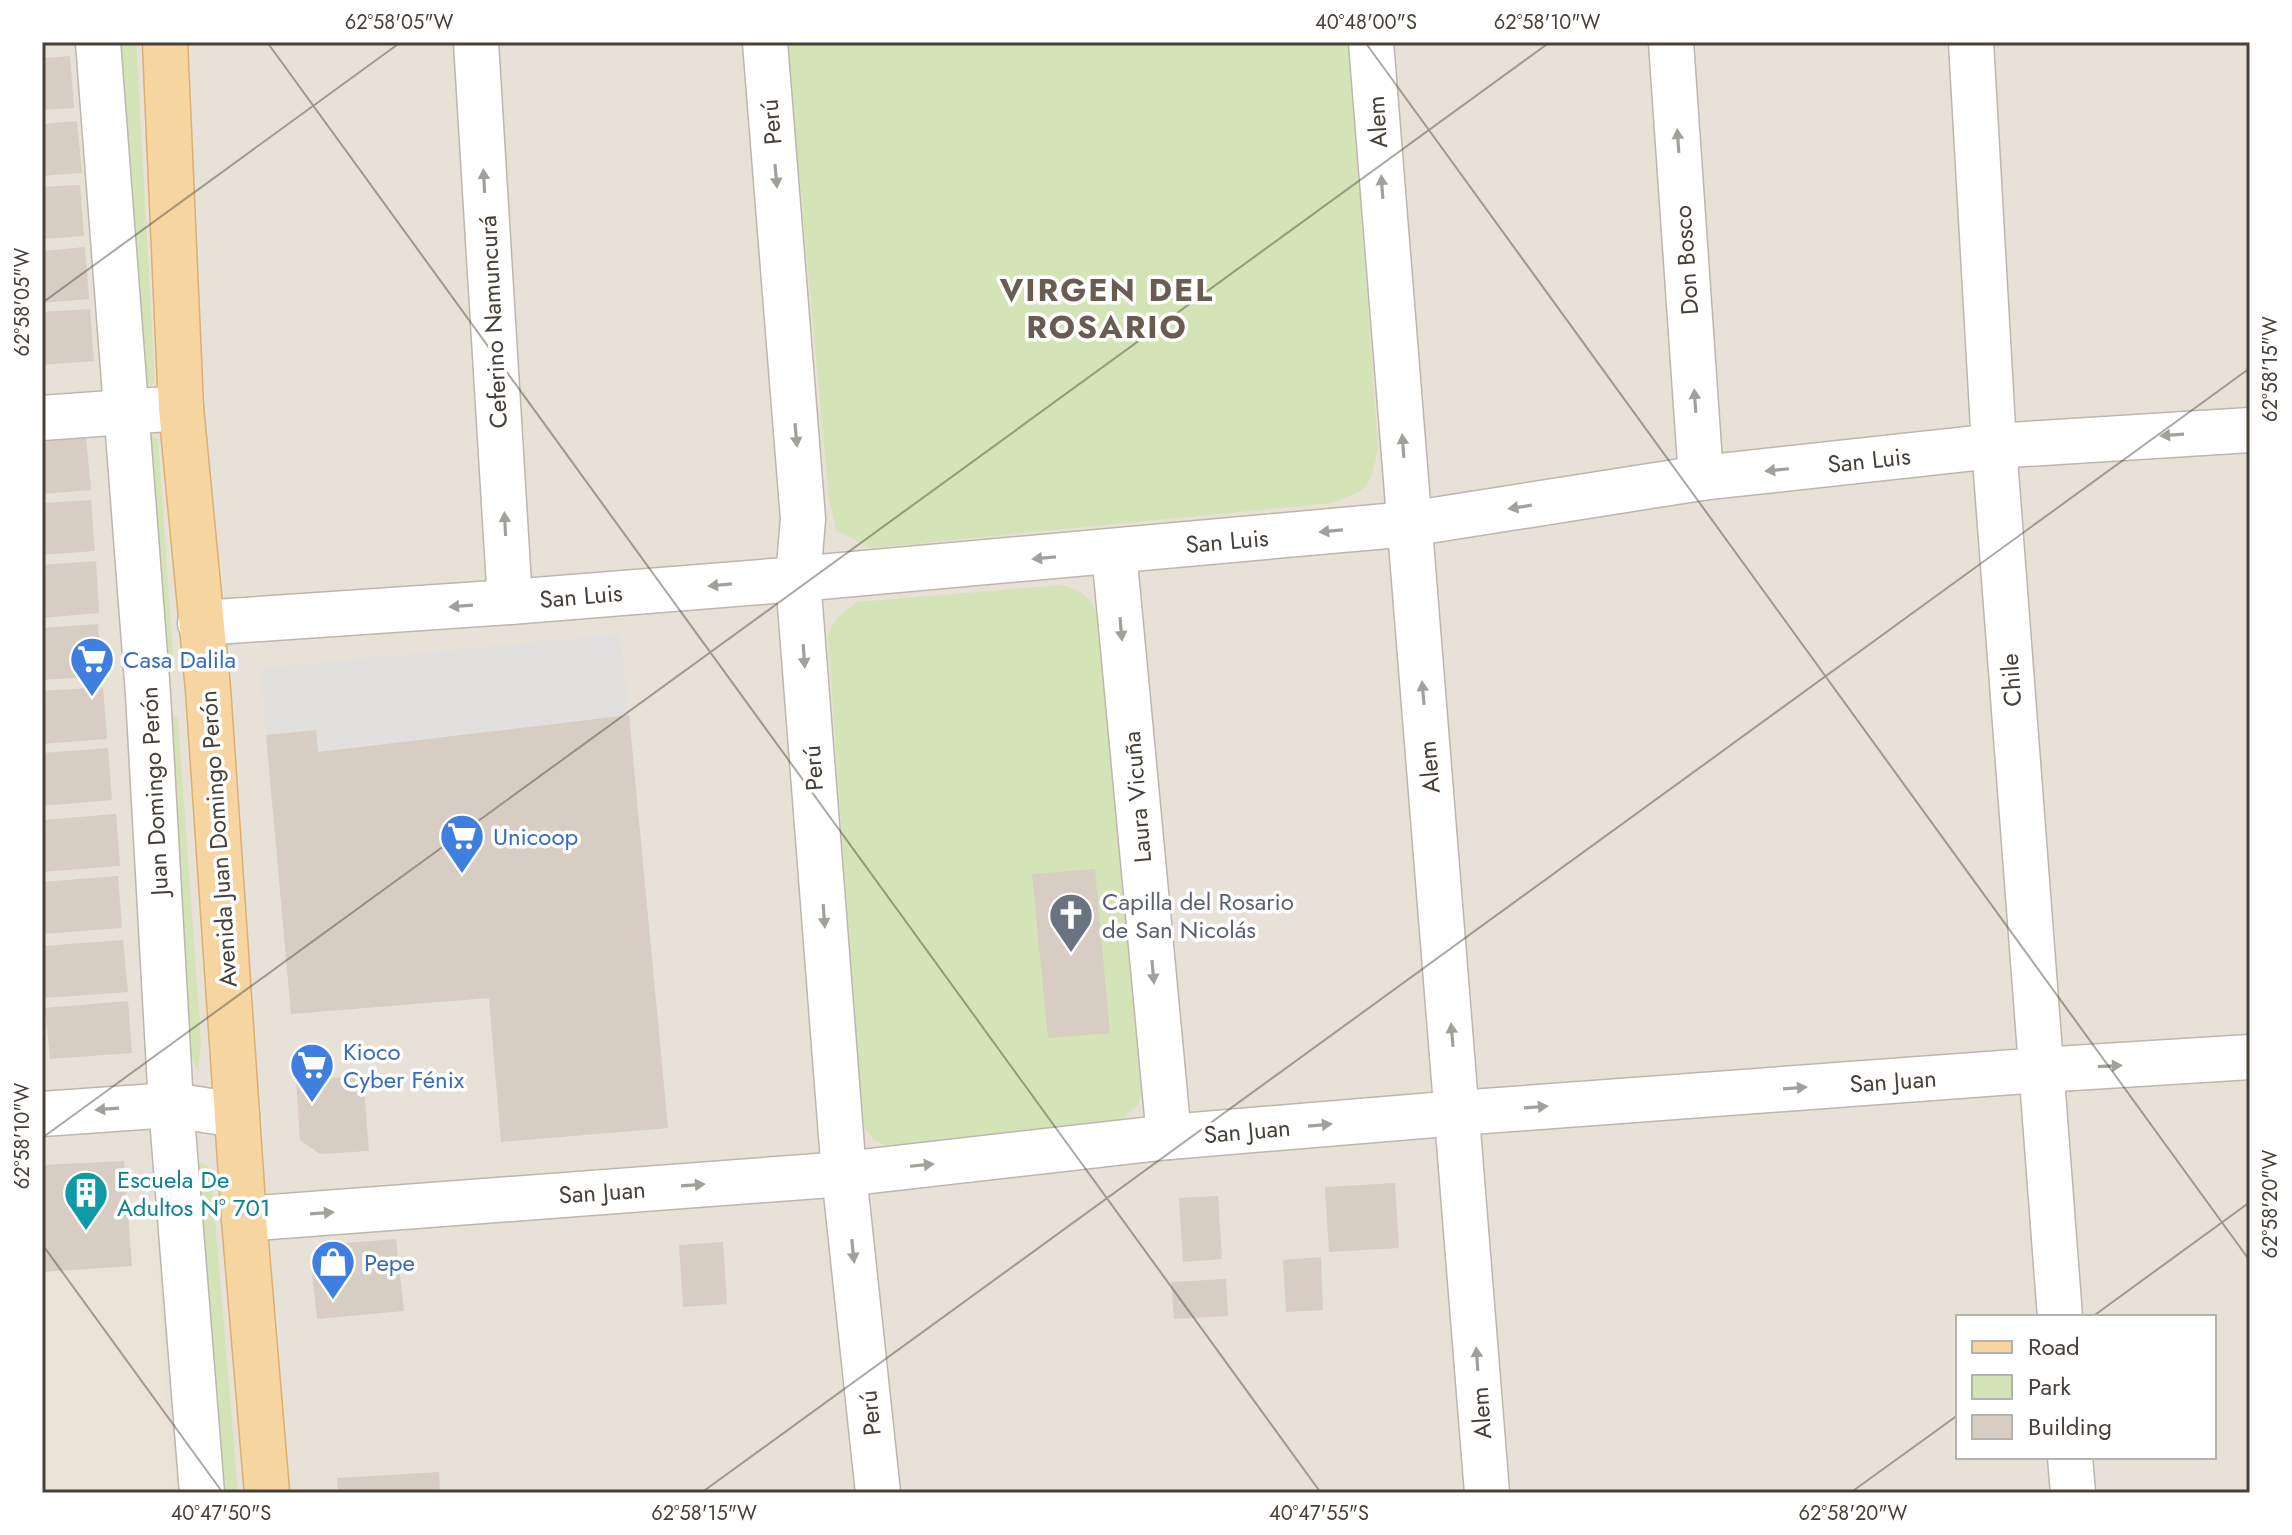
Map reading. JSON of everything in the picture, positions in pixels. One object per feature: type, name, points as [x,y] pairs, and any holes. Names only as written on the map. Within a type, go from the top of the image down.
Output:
[{"type":"main road","name":"Avenida Juan Domingo Perón","points":[[165,42],[181,408],[208,689],[244,1219],[267,1493]]},
{"type":"street","name":"Juan Domingo Perón","points":[[98,42],[148,694],[171,1105],[202,1493]]},
{"type":"street","name":"Ceferino Namuncurá","points":[[476,42],[510,602]]},
{"type":"street","name":"Perú","points":[[765,42],[803,519],[798,579],[844,1174],[878,1493]]},
{"type":"street","name":"Alem","points":[[1371,42],[1487,1493]]},
{"type":"street","name":"Don Bosco","points":[[1671,42],[1701,478]]},
{"type":"street","name":"Chile","points":[[1971,42],[1994,446],[2060,1315]]},
{"type":"street","points":[[42,418],[181,408]]},
{"type":"street","name":"San Luis","points":[[200,623],[510,602],[1114,552],[1409,524],[1701,478],[1994,446],[2250,430]]},
{"type":"street","name":"Laura Vicuña","points":[[1114,552],[1169,1137]]},
{"type":"street","points":[[148,694],[208,689]]},
{"type":"street","name":"San Juan","points":[[244,1219],[844,1174],[1169,1137],[1458,1113],[2250,1057]]},
{"type":"street","points":[[42,1114],[171,1105],[237,1115]]},
{"type":"street","points":[[2070,1459],[2073,1493]]},
{"type":"shaded area","points":[[42,42],[2250,42],[2250,1493],[42,1493]]},
{"type":"shaded area","points":[[620,634],[629,715],[318,752],[316,731],[266,735],[260,668]]},
{"type":"shaded area","points":[[124,1161],[127,1198],[156,1197],[164,1381],[177,1483],[168,1493],[42,1493],[42,1165]]},
{"type":"green space","points":[[115,42],[136,42],[155,382],[145,388]]},
{"type":"green space","points":[[787,42],[1349,42],[1378,449],[1366,486],[1353,495],[1330,503],[871,548],[836,530],[829,498]]},
{"type":"green space","points":[[148,435],[158,439],[173,655],[155,656]]},
{"type":"green space","points":[[1062,585],[1077,590],[1087,598],[1100,622],[1145,1087],[1136,1107],[1115,1125],[889,1147],[874,1140],[862,1124],[828,635],[836,619],[857,602]]},
{"type":"green space","points":[[169,713],[178,719],[201,1041],[198,1071],[187,1047]]},
{"type":"green space","points":[[195,1160],[208,1166],[211,1173],[238,1493],[219,1493]]},
{"type":"building","points":[[70,56],[74,108],[42,110],[42,58]]},
{"type":"building","points":[[77,121],[82,173],[42,176],[42,124]]},
{"type":"building","points":[[80,185],[84,236],[42,239],[42,187]]},
{"type":"building","points":[[85,247],[89,299],[42,303],[42,251]]},
{"type":"building","points":[[90,309],[94,361],[42,365],[42,312]]},
{"type":"building","points":[[86,438],[91,490],[42,494],[42,442]]},
{"type":"building","points":[[91,500],[95,551],[42,555],[42,503]]},
{"type":"building","points":[[96,561],[99,613],[42,618],[42,565]]},
{"type":"building","points":[[98,624],[102,676],[42,680],[42,628]]},
{"type":"building","points":[[103,687],[107,739],[42,744],[42,691]]},
{"type":"building","name":"Unicoop","points":[[629,715],[668,1128],[501,1142],[489,998],[291,1014],[266,735],[316,730],[318,752]]},
{"type":"building","points":[[108,748],[112,800],[42,806],[42,753]]},
{"type":"building","points":[[116,814],[120,866],[42,872],[42,820]]},
{"type":"building","name":"Capilla del Rosario de San Nicolás","points":[[1095,869],[1110,1033],[1048,1038],[1032,874]]},
{"type":"building","points":[[118,876],[122,928],[42,934],[42,882]]},
{"type":"building","points":[[123,940],[128,992],[45,998],[42,946]]},
{"type":"building","points":[[128,1001],[132,1053],[50,1059],[45,1008]]},
{"type":"building","points":[[363,1076],[369,1151],[320,1154],[300,1140],[296,1080]]},
{"type":"building","name":"Escuela De Adultos Nº 701","points":[[124,1161],[132,1266],[42,1272],[42,1165]]},
{"type":"building","points":[[1395,1183],[1399,1248],[1329,1252],[1325,1187]]},
{"type":"building","points":[[1218,1196],[1222,1259],[1183,1262],[1179,1198]]},
{"type":"building","points":[[396,1239],[404,1311],[317,1319],[311,1264],[333,1244]]},
{"type":"building","points":[[723,1242],[727,1304],[683,1307],[679,1245]]},
{"type":"building","points":[[1321,1257],[1323,1310],[1286,1312],[1283,1260]]},
{"type":"building","points":[[1226,1279],[1228,1316],[1174,1319],[1171,1282]]},
{"type":"building","points":[[439,1472],[440,1493],[338,1493],[337,1478]]},
{"type":"place","name":"Casa Dalila","points":[[92,698]]},
{"type":"place","name":"Unicoop","points":[[462,875]]},
{"type":"place","name":"Capilla del Rosario de San Nicolás","points":[[1071,954]]},
{"type":"place","name":"Kioco Cyber Fénix","points":[[312,1104]]},
{"type":"place","name":"Escuela De Adultos Nº 701","points":[[86,1232]]},
{"type":"place","name":"Pepe","points":[[333,1301]]},
{"type":"district","name":"VIRGEN DEL ROSARIO","points":[[1107,308]]}]
